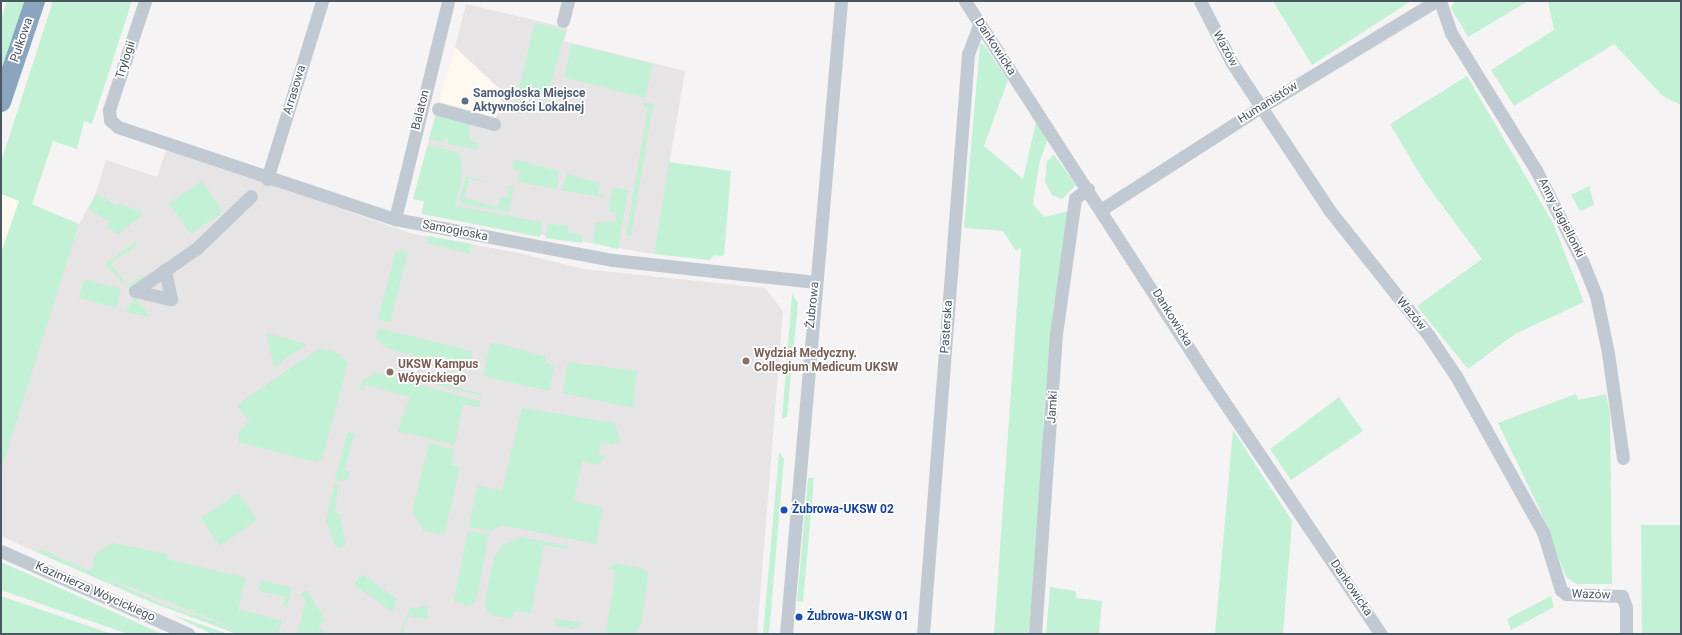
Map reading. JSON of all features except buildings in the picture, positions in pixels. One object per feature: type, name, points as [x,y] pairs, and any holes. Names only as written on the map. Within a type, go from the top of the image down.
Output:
[{"type":"highway","name":"Pułkowa","points":[[1,102],[35,1]]},
{"type":"street","name":"Trylogii","points":[[110,120],[109,110],[145,1]]},
{"type":"street","name":"Arrasowa","points":[[268,179],[322,1]]},
{"type":"street","name":"Balaton","points":[[394,220],[448,1]]},
{"type":"street","points":[[563,21],[568,1]]},
{"type":"street","name":"Żubrowa","points":[[786,634],[841,1]]},
{"type":"street","name":"Dankowicka","points":[[965,1],[1102,210],[1206,374],[1381,634]]},
{"type":"street","name":"Wazów","points":[[1200,1],[1232,63],[1358,250],[1429,336],[1456,376],[1543,532],[1561,590],[1566,594],[1622,596],[1626,607],[1626,634]]},
{"type":"street","name":"Humanistów","points":[[1102,210],[1261,107],[1436,1]]},
{"type":"street","name":"Anny Jagiellonki","points":[[1440,1],[1451,33],[1536,170],[1583,263],[1596,295],[1608,353],[1623,458]]},
{"type":"street","name":"Pasterska","points":[[923,634],[968,54],[980,22]]},
{"type":"street","points":[[438,108],[494,124]]},
{"type":"street","name":"Samogłoska","points":[[110,120],[118,127],[268,179],[394,220],[614,260],[816,282]]},
{"type":"street","name":"Jamki","points":[[1035,634],[1056,334],[1074,198],[1088,189]]},
{"type":"street","points":[[165,270],[197,248],[251,196]]},
{"type":"street","name":"Kazimierza Wóycickiego","points":[[1,550],[188,634]]},
{"type":"shaded area","points":[[466,4],[568,28],[564,41],[685,71],[654,254],[422,214],[424,201],[413,199],[439,102],[496,118],[503,96],[503,92],[455,47]]},
{"type":"shaded area","points":[[455,47],[503,92],[496,119],[439,102]]},
{"type":"shaded area","name":"UKSW Kampus Wóycickiego","points":[[167,148],[410,233],[519,253],[584,269],[765,288],[783,311],[757,634],[250,634],[162,604],[42,550],[34,551],[1,536],[1,296],[68,258],[75,232],[96,193],[106,160],[157,177]]},
{"type":"shaded area","points":[[1,194],[19,200],[1,253]]},
{"type":"green space","points":[[7,1],[28,1],[1,79],[1,20]]},
{"type":"green space","points":[[53,1],[132,1],[92,124],[84,121],[77,149],[53,141],[32,204],[79,224],[1,470],[1,253],[19,201],[1,194],[1,162]]},
{"type":"green space","points":[[1273,1],[1411,1],[1312,65]]},
{"type":"green space","points":[[1455,1],[1528,1],[1468,37],[1451,8]]},
{"type":"green space","points":[[1548,1],[1681,1],[1681,105],[1663,96],[1614,44],[1514,106],[1491,70],[1554,30]]},
{"type":"green space","points":[[535,23],[566,31],[546,99],[518,92]]},
{"type":"green space","points":[[572,44],[653,64],[645,98],[564,77]]},
{"type":"green space","points":[[980,44],[984,45],[1008,80],[984,146],[1023,179],[1036,122],[1048,138],[1039,164],[1033,204],[1044,217],[1069,211],[1054,303],[1043,422],[1044,455],[1029,634],[994,634],[1021,248],[1016,251],[1003,231],[964,228]]},
{"type":"green space","points":[[1467,76],[1553,223],[1584,302],[1515,334],[1468,369],[1417,306],[1482,259],[1424,181],[1390,124]]},
{"type":"green space","points":[[643,102],[653,104],[631,236],[626,235],[648,107],[643,106]]},
{"type":"green space","points":[[437,111],[470,124],[469,140],[479,143],[477,150],[449,144],[447,137],[442,142],[429,139]]},
{"type":"green space","points":[[428,145],[460,153],[462,176],[455,206],[542,222],[540,237],[422,214],[424,201],[413,199]]},
{"type":"green space","points":[[1054,155],[1076,185],[1062,199],[1052,195],[1045,182],[1047,161]]},
{"type":"green space","points":[[514,159],[558,171],[558,189],[518,182],[520,171],[513,170]]},
{"type":"green space","points":[[669,162],[731,171],[724,256],[714,255],[710,260],[654,254]]},
{"type":"green space","points":[[567,174],[600,183],[598,193],[608,198],[561,190]]},
{"type":"green space","points":[[466,176],[487,182],[469,179],[464,198],[498,207],[501,197],[507,198],[509,185],[514,186],[509,212],[462,204],[460,198]]},
{"type":"green space","points":[[202,181],[223,212],[191,234],[169,203]]},
{"type":"green space","points":[[1589,186],[1594,205],[1580,211],[1571,195]]},
{"type":"green space","points":[[613,187],[628,191],[618,249],[593,243],[596,222],[615,222],[616,213],[609,211]]},
{"type":"green space","points":[[97,194],[118,206],[120,203],[144,213],[119,234],[107,228],[110,222],[88,209]]},
{"type":"green space","points":[[549,223],[569,227],[568,232],[582,235],[582,243],[545,238]]},
{"type":"green space","points":[[429,236],[471,244],[470,254],[427,243]]},
{"type":"green space","points":[[135,242],[137,245],[111,263],[127,286],[143,275],[145,278],[128,288],[105,264]]},
{"type":"green space","points":[[396,251],[408,252],[390,323],[378,319]]},
{"type":"green space","points":[[84,279],[121,289],[116,308],[79,298]]},
{"type":"green space","points":[[792,294],[798,303],[787,417],[782,419]]},
{"type":"green space","points":[[135,297],[150,317],[126,312]]},
{"type":"green space","points":[[378,328],[472,351],[471,371],[386,348],[376,337]]},
{"type":"green space","points":[[266,333],[307,344],[274,367]]},
{"type":"green space","points":[[497,343],[546,357],[545,362],[554,366],[549,391],[483,376],[490,344]]},
{"type":"green space","points":[[320,348],[340,354],[348,363],[322,459],[315,462],[239,442],[239,431],[250,422],[237,405]]},
{"type":"green space","points":[[568,362],[637,371],[633,408],[563,393]]},
{"type":"green space","points":[[392,369],[481,394],[481,396],[392,373]]},
{"type":"green space","points":[[377,373],[480,401],[480,407],[463,404],[455,445],[398,431],[410,397],[365,385],[363,390],[359,389],[364,379]]},
{"type":"green space","points":[[1576,394],[1578,400],[1606,394],[1610,413],[1612,584],[1577,584],[1566,577],[1540,510],[1498,423]]},
{"type":"green space","points":[[1339,397],[1363,431],[1291,480],[1270,449]]},
{"type":"green space","points":[[522,408],[615,423],[620,441],[611,445],[601,443],[599,455],[606,456],[598,465],[582,461],[574,500],[603,508],[596,544],[502,525],[491,531],[469,527],[477,486],[502,490]]},
{"type":"green space","points":[[1233,430],[1292,521],[1283,634],[1215,634]]},
{"type":"green space","points":[[348,432],[354,434],[345,470],[350,472],[348,479],[342,481],[335,479]]},
{"type":"green space","points":[[429,443],[454,449],[452,465],[460,467],[444,535],[424,531],[412,512]]},
{"type":"green space","points":[[779,452],[784,459],[769,634],[763,634]]},
{"type":"green space","points":[[808,478],[814,478],[803,602],[797,601]]},
{"type":"green space","points":[[334,485],[338,485],[335,513],[339,513],[346,545],[340,548],[336,547],[326,521]]},
{"type":"green space","points":[[238,493],[257,520],[220,546],[201,518]]},
{"type":"green space","points":[[1641,525],[1681,525],[1681,634],[1642,634]]},
{"type":"green space","points":[[468,531],[489,534],[476,601],[468,606],[454,601]]},
{"type":"green space","points":[[521,537],[568,546],[568,549],[544,545],[531,613],[514,611],[512,619],[492,615],[484,606],[494,557],[502,545]]},
{"type":"green space","points":[[112,543],[167,554],[167,559],[246,578],[238,609],[282,621],[278,634],[237,634],[153,603],[34,551],[42,550],[90,571],[96,553]],"holes":[[[102,576],[239,630],[162,604]]]},
{"type":"green space","points":[[1,562],[162,634],[128,634],[1,590]]},
{"type":"green space","points":[[615,563],[644,569],[648,574],[642,621],[635,634],[596,632],[606,632],[616,571],[607,569]]},
{"type":"green space","points":[[362,574],[397,599],[392,612],[356,586],[355,582]]},
{"type":"green space","points":[[261,580],[292,588],[287,607],[283,606],[285,597],[258,590]]},
{"type":"green space","points":[[1050,587],[1076,591],[1076,598],[1102,601],[1099,634],[1046,634]]},
{"type":"green space","points":[[307,590],[325,620],[318,627],[326,634],[297,634],[306,601],[301,594]]},
{"type":"green space","points":[[1,596],[112,634],[1,634]]},
{"type":"green space","points":[[1551,596],[1554,607],[1511,630],[1507,619]]},
{"type":"green space","points":[[420,606],[427,607],[428,619],[408,616],[403,634],[400,634],[410,607],[419,609]]},
{"type":"green space","points":[[173,615],[197,623],[228,634],[212,634]]},
{"type":"green space","points":[[556,618],[583,623],[573,629],[554,626]]},
{"type":"place","name":"Samogłoska Miejsce Aktywności Lokalnej","points":[[465,101]]},
{"type":"place","name":"Wydział Medyczny. Collegium Medicum UKSW","points":[[746,361]]},
{"type":"place","name":"UKSW Kampus Wóycickiego","points":[[390,372]]},
{"type":"place","name":"Żubrowa-UKSW 02","points":[[784,510]]},
{"type":"place","name":"Żubrowa-UKSW 01","points":[[799,617]]}]
